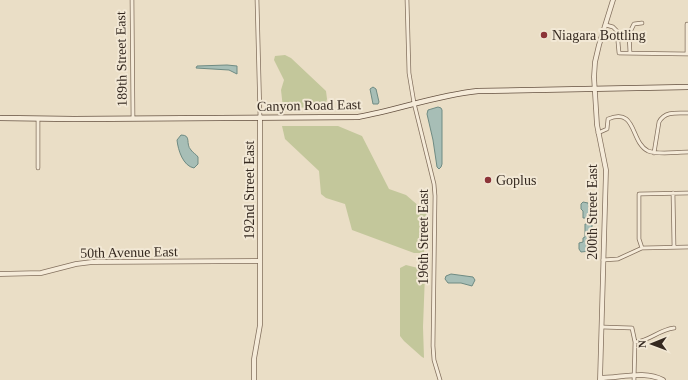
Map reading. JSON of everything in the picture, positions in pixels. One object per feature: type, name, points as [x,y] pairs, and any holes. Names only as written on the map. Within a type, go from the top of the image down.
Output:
[{"type":"main road","name":"Canyon Road East","points":[[0,118],[358,117],[447,95],[478,91],[688,87]]},
{"type":"street","name":"189th Street East","points":[[132,0],[133,118]]},
{"type":"street","name":"192nd Street East","points":[[254,380],[254,359],[260,325],[260,117],[257,0]]},
{"type":"street","name":"196th Street East","points":[[407,0],[409,73],[414,103],[434,184],[433,346],[434,360],[440,380]]},
{"type":"street","name":"200th Street East","points":[[600,379],[606,170],[598,133],[595,62],[613,0]]},
{"type":"street","points":[[630,53],[630,30],[634,24],[642,23]]},
{"type":"street","points":[[606,25],[613,27],[617,31],[619,53],[687,54],[687,24]]},
{"type":"street","points":[[654,153],[659,122],[663,117],[670,114],[688,113]]},
{"type":"street","points":[[598,133],[607,129],[608,119],[615,116],[622,117],[631,124],[639,144],[647,150],[654,153],[688,152]]},
{"type":"street","points":[[38,119],[38,168]]},
{"type":"street","points":[[673,193],[674,247]]},
{"type":"street","points":[[642,248],[639,238],[639,194],[688,193]]},
{"type":"street","points":[[603,260],[618,259],[642,248],[688,247]]},
{"type":"street","name":"50th Avenue East","points":[[0,274],[40,273],[82,263],[260,261]]},
{"type":"street","points":[[602,327],[632,328],[635,342],[634,378]]},
{"type":"street","points":[[635,342],[644,341],[665,329],[674,328]]},
{"type":"street","points":[[600,379],[650,376],[663,380]]},
{"type":"green space","points":[[285,55],[291,58],[326,91],[327,99],[325,107],[283,108],[281,90],[284,80],[274,60],[275,56]]},
{"type":"green space","points":[[282,126],[338,126],[362,136],[389,189],[406,195],[427,213],[424,253],[414,253],[352,230],[345,204],[326,198],[321,194],[319,171],[285,139]]},
{"type":"green space","points":[[406,265],[422,269],[425,274],[423,327],[424,358],[400,336],[400,268]]},
{"type":"water","points":[[197,66],[237,66],[237,74],[229,70],[196,68]]},
{"type":"water","points":[[373,87],[376,89],[379,102],[378,104],[373,104],[370,89]]},
{"type":"water","points":[[438,107],[442,110],[442,164],[439,169],[437,167],[427,114],[428,110]]},
{"type":"water","points":[[181,135],[186,136],[189,148],[198,157],[198,164],[194,168],[190,167],[184,161],[180,153],[177,140]]},
{"type":"water","points":[[583,202],[588,203],[589,207],[591,208],[591,218],[583,218],[581,204]]},
{"type":"water","points":[[585,224],[592,225],[591,248],[590,251],[581,252],[579,249],[579,243],[583,242],[583,238],[585,237]]},
{"type":"water","points":[[451,274],[473,277],[475,280],[472,286],[461,283],[448,283],[445,279],[446,276]]},
{"type":"place","name":"Niagara Bottling","points":[[544,35]]},
{"type":"place","name":"Goplus","points":[[488,180]]}]
